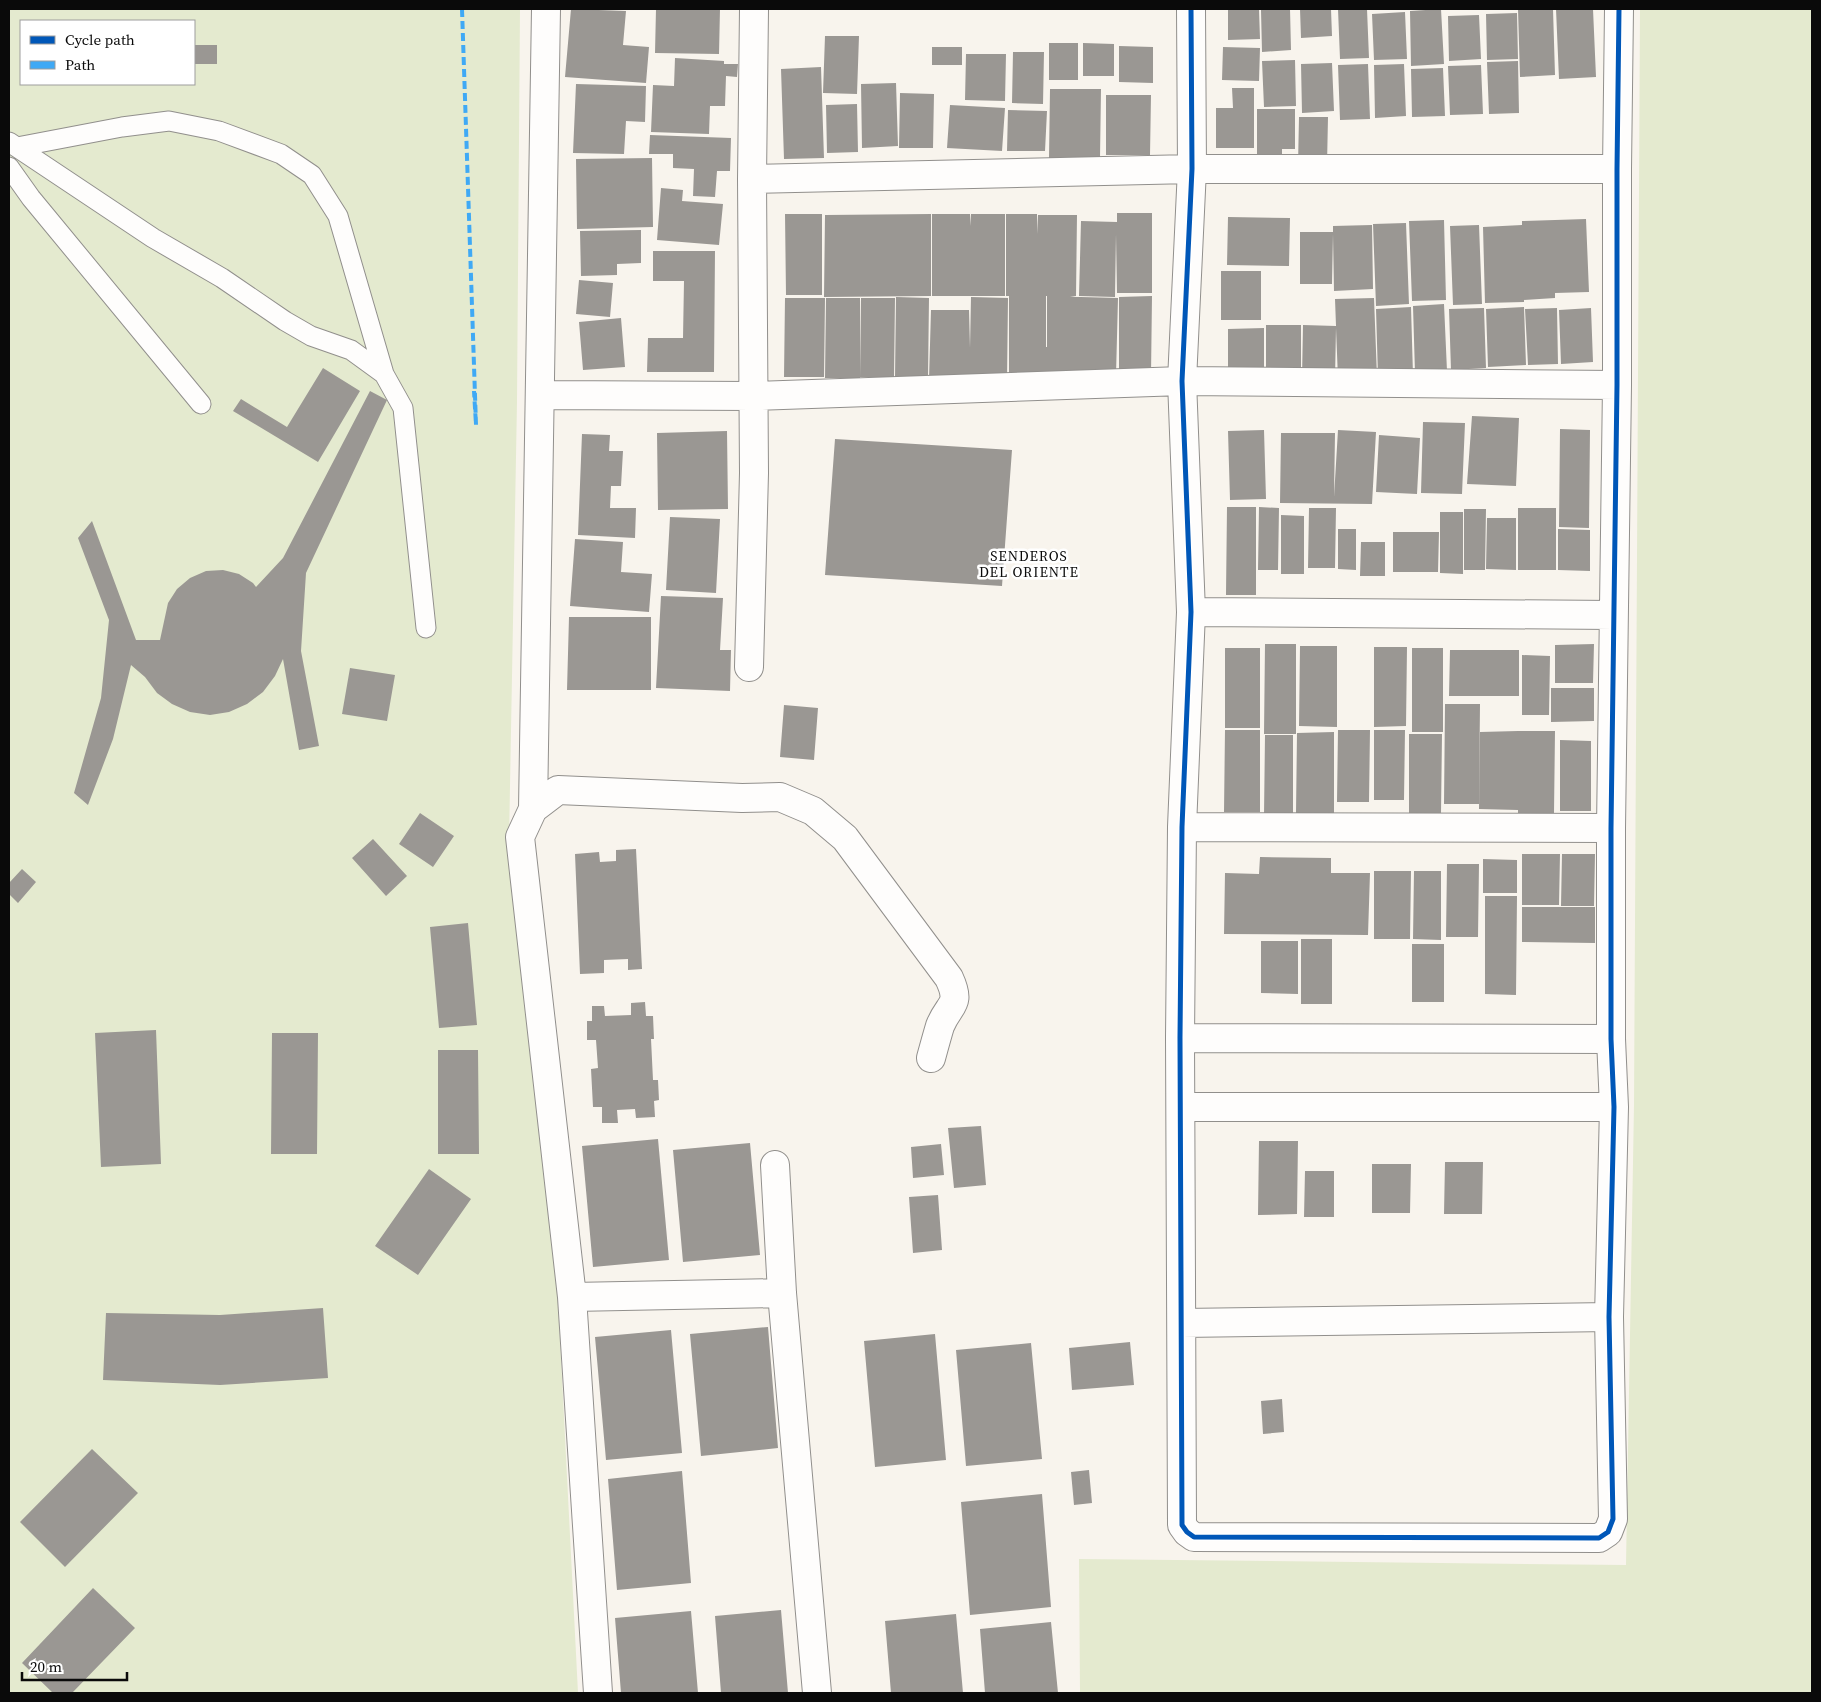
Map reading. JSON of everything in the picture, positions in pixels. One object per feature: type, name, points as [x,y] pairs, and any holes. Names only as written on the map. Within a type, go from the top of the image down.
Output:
[{"type":"street","points":[[546,9],[533,809],[520,837],[572,1296],[598,1693]]},
{"type":"street","points":[[749,667],[754,473],[752,179],[754,9]]},
{"type":"street","points":[[1191,9],[1192,169],[1182,382],[1191,612],[1182,827],[1180,1038],[1182,1107],[1182,1525],[1194,1537],[1599,1538],[1608,1532],[1612,1519],[1610,1317],[1614,1108],[1611,828],[1617,386],[1619,9]]},
{"type":"street","points":[[752,179],[1192,169],[1617,170]]},
{"type":"street","points":[[540,396],[753,396],[1182,382],[1617,386]]},
{"type":"street","points":[[1191,612],[1613,615]]},
{"type":"street","points":[[533,809],[558,790],[742,798],[780,797],[813,811],[845,838],[948,978],[954,991],[954,1004],[941,1024],[931,1058]]},
{"type":"street","points":[[1182,827],[1611,828]]},
{"type":"street","points":[[1180,1038],[1612,1039]]},
{"type":"street","points":[[1182,1107],[1614,1108]]},
{"type":"street","points":[[775,1165],[782,1293],[817,1693]]},
{"type":"street","points":[[572,1296],[782,1293]]},
{"type":"street","points":[[1182,1323],[1610,1317]]},
{"type":"lane","points":[[13,144],[169,120],[219,131],[281,154],[312,175],[338,216],[384,374],[403,408],[426,628]]},
{"type":"lane","points":[[13,144],[153,238],[222,278],[285,321],[311,336],[351,350],[384,374]]},
{"type":"lane","points":[[9,168],[31,198],[201,404]]},
{"type":"green space","points":[[9,9],[520,9],[517,402],[509,841],[558,1299],[578,1693],[9,1693]]},
{"type":"green space","points":[[1640,9],[1812,9],[1812,1693],[1080,1693],[1079,1559],[1626,1565],[1634,1105]]},
{"type":"building","points":[[571,9],[626,11],[623,45],[649,47],[646,83],[565,77]]},
{"type":"building","points":[[656,9],[720,9],[719,54],[655,53]]},
{"type":"building","points":[[1228,9],[1259,9],[1260,39],[1228,40]]},
{"type":"building","points":[[1290,9],[1291,50],[1262,52],[1261,10]]},
{"type":"building","points":[[1300,9],[1331,9],[1332,36],[1301,38]]},
{"type":"building","points":[[1338,9],[1367,9],[1369,58],[1340,59]]},
{"type":"building","points":[[1441,9],[1444,64],[1411,66],[1410,11]]},
{"type":"building","points":[[1518,9],[1553,9],[1555,75],[1520,77]]},
{"type":"building","points":[[1556,9],[1593,9],[1596,77],[1559,79]]},
{"type":"building","points":[[1405,12],[1407,59],[1374,60],[1372,14]]},
{"type":"building","points":[[1517,13],[1518,59],[1487,60],[1486,14]]},
{"type":"building","points":[[1479,15],[1481,59],[1449,61],[1448,16]]},
{"type":"building","points":[[825,36],[859,36],[857,94],[823,93]]},
{"type":"building","points":[[1049,43],[1078,43],[1078,80],[1049,80]]},
{"type":"building","points":[[1083,43],[1114,44],[1114,76],[1083,76]]},
{"type":"building","points":[[195,45],[217,45],[217,64],[195,64]]},
{"type":"building","points":[[1119,46],[1153,47],[1153,83],[1119,82]]},
{"type":"building","points":[[932,47],[962,47],[962,65],[932,65]]},
{"type":"building","points":[[1223,47],[1260,48],[1259,81],[1222,80]]},
{"type":"building","points":[[1013,52],[1044,52],[1043,104],[1012,103]]},
{"type":"building","points":[[966,54],[1006,54],[1005,101],[965,100]]},
{"type":"building","points":[[675,58],[724,61],[724,64],[738,64],[737,77],[726,76],[725,106],[710,106],[709,134],[651,132],[653,85],[674,86]]},
{"type":"building","points":[[1295,60],[1296,106],[1264,107],[1262,61]]},
{"type":"building","points":[[1518,61],[1519,113],[1489,114],[1487,62]]},
{"type":"building","points":[[1332,63],[1334,111],[1302,113],[1301,64]]},
{"type":"building","points":[[1368,64],[1370,119],[1340,120],[1338,65]]},
{"type":"building","points":[[1404,64],[1406,116],[1375,118],[1374,65]]},
{"type":"building","points":[[1481,65],[1483,114],[1450,115],[1448,66]]},
{"type":"building","points":[[821,67],[824,158],[784,159],[781,69]]},
{"type":"building","points":[[1443,68],[1445,116],[1412,117],[1411,69]]},
{"type":"building","points":[[896,83],[898,146],[862,148],[861,84]]},
{"type":"building","points":[[576,84],[646,86],[645,122],[626,121],[624,154],[573,153]]},
{"type":"building","points":[[1232,88],[1254,88],[1254,148],[1216,148],[1216,108],[1233,108]]},
{"type":"building","points":[[1050,89],[1101,89],[1100,158],[1049,158]]},
{"type":"building","points":[[900,93],[934,94],[933,148],[899,148]]},
{"type":"building","points":[[1106,95],[1151,95],[1150,155],[1106,155]]},
{"type":"building","points":[[857,104],[858,152],[827,153],[826,105]]},
{"type":"building","points":[[950,105],[1005,108],[1002,151],[947,148]]},
{"type":"building","points":[[1257,109],[1295,109],[1295,149],[1282,149],[1282,166],[1257,165]]},
{"type":"building","points":[[1008,110],[1047,111],[1045,151],[1007,151]]},
{"type":"building","points":[[1299,117],[1328,117],[1327,165],[1298,165]]},
{"type":"building","points":[[650,135],[731,138],[730,171],[717,171],[715,197],[693,196],[694,169],[673,168],[673,154],[649,154]]},
{"type":"building","points":[[652,158],[653,227],[577,229],[576,159]]},
{"type":"building","points":[[661,188],[683,190],[682,201],[723,204],[719,245],[657,240]]},
{"type":"building","points":[[1117,213],[1152,213],[1152,293],[1117,293],[1116,234],[1115,297],[1079,296],[1081,221],[1117,222]]},
{"type":"building","points":[[785,214],[822,214],[822,295],[786,295]]},
{"type":"building","points":[[931,214],[931,296],[824,297],[825,215]]},
{"type":"building","points":[[932,214],[970,214],[971,226],[971,214],[1005,214],[1005,296],[932,296]]},
{"type":"building","points":[[1006,214],[1037,214],[1037,234],[1038,215],[1077,215],[1076,296],[1070,297],[1118,298],[1116,375],[1009,379],[1009,296],[1006,296]],"holes":[[[1046,296],[1047,347],[1046,347]]]},
{"type":"building","points":[[1228,217],[1290,218],[1289,266],[1227,265]]},
{"type":"building","points":[[1586,219],[1589,292],[1555,293],[1555,298],[1524,300],[1524,302],[1485,303],[1483,227],[1522,225],[1522,221]]},
{"type":"building","points":[[1444,220],[1446,300],[1412,301],[1409,221]]},
{"type":"building","points":[[1406,223],[1409,304],[1376,306],[1373,224]]},
{"type":"building","points":[[1372,225],[1373,289],[1334,291],[1333,234],[1332,284],[1300,284],[1300,232],[1333,232],[1333,226]]},
{"type":"building","points":[[1479,225],[1482,304],[1453,305],[1450,226]]},
{"type":"building","points":[[641,230],[641,263],[617,264],[617,275],[581,276],[580,231]]},
{"type":"building","points":[[653,251],[715,251],[714,372],[647,372],[648,338],[683,338],[684,281],[653,281]]},
{"type":"building","points":[[1221,271],[1261,271],[1261,320],[1221,320]]},
{"type":"building","points":[[579,280],[613,283],[610,317],[576,314]]},
{"type":"building","points":[[1152,296],[1151,375],[1119,375],[1119,297]]},
{"type":"building","points":[[896,297],[929,298],[928,378],[895,378]]},
{"type":"building","points":[[971,297],[1008,298],[1007,380],[929,379],[931,310],[969,310],[970,348]]},
{"type":"building","points":[[785,298],[825,298],[824,377],[784,377]]},
{"type":"building","points":[[826,298],[860,298],[860,378],[825,378]]},
{"type":"building","points":[[861,298],[895,298],[894,377],[860,377]]},
{"type":"building","points":[[1374,298],[1377,377],[1338,379],[1336,328],[1335,379],[1302,378],[1303,325],[1336,326],[1335,299]]},
{"type":"building","points":[[1444,304],[1447,371],[1415,373],[1413,306]]},
{"type":"building","points":[[1411,307],[1413,375],[1378,377],[1376,309]]},
{"type":"building","points":[[1524,307],[1526,365],[1488,367],[1486,309]]},
{"type":"building","points":[[1484,308],[1486,368],[1451,370],[1449,309]]},
{"type":"building","points":[[1557,308],[1558,364],[1528,365],[1525,309]]},
{"type":"building","points":[[1591,308],[1593,362],[1561,364],[1559,310]]},
{"type":"building","points":[[621,318],[625,367],[583,370],[579,322]]},
{"type":"building","points":[[1266,325],[1301,325],[1301,377],[1266,377]]},
{"type":"building","points":[[1264,328],[1264,374],[1228,374],[1228,329]]},
{"type":"building","points":[[323,368],[360,391],[318,462],[233,411],[241,399],[287,427]]},
{"type":"building","points":[[370,391],[387,400],[306,573],[301,651],[319,746],[299,750],[283,659],[275,676],[263,692],[247,704],[229,712],[210,715],[190,712],[172,704],[157,693],[145,677],[131,665],[113,739],[88,805],[74,793],[101,698],[109,620],[78,538],[92,521],[136,640],[160,640],[168,603],[177,589],[190,578],[206,571],[223,570],[239,574],[256,587],[283,558]]},
{"type":"building","points":[[1472,416],[1519,418],[1516,486],[1467,484]]},
{"type":"building","points":[[1423,422],[1465,423],[1462,494],[1421,493]]},
{"type":"building","points":[[1560,429],[1590,430],[1589,528],[1559,527]]},
{"type":"building","points":[[1264,430],[1266,499],[1230,500],[1228,431]]},
{"type":"building","points":[[1338,430],[1376,432],[1372,504],[1280,503],[1281,433],[1335,433],[1334,497]]},
{"type":"building","points":[[727,431],[728,509],[658,510],[657,433]]},
{"type":"building","points":[[582,434],[610,435],[609,451],[623,451],[621,486],[611,486],[610,508],[636,508],[635,538],[578,535]]},
{"type":"building","points":[[1379,435],[1420,438],[1417,494],[1376,492]]},
{"type":"building","points":[[835,439],[1012,450],[1002,586],[825,575]]},
{"type":"building","points":[[1227,507],[1256,507],[1256,595],[1226,595]]},
{"type":"building","points":[[1259,507],[1279,508],[1278,570],[1258,570]]},
{"type":"building","points":[[1309,508],[1336,508],[1335,568],[1308,568]]},
{"type":"building","points":[[1518,508],[1556,508],[1556,570],[1518,570]]},
{"type":"building","points":[[1464,509],[1486,509],[1485,570],[1464,570]]},
{"type":"building","points":[[1440,512],[1463,512],[1463,574],[1440,573]]},
{"type":"building","points":[[1281,515],[1304,516],[1304,574],[1281,574]]},
{"type":"building","points":[[670,517],[720,519],[716,593],[666,590]]},
{"type":"building","points":[[1487,518],[1516,518],[1516,570],[1486,569]]},
{"type":"building","points":[[1338,529],[1356,529],[1356,570],[1338,569]]},
{"type":"building","points":[[1558,529],[1590,530],[1590,571],[1558,570]]},
{"type":"building","points":[[1393,532],[1439,532],[1438,572],[1393,572]]},
{"type":"building","points":[[575,539],[623,542],[621,572],[652,574],[649,612],[570,606]]},
{"type":"building","points":[[1361,542],[1385,542],[1385,576],[1360,576]]},
{"type":"building","points":[[661,596],[723,598],[720,650],[731,650],[730,691],[656,688]]},
{"type":"building","points":[[569,617],[651,617],[651,690],[567,690]]},
{"type":"building","points":[[1265,644],[1296,644],[1296,734],[1264,734]]},
{"type":"building","points":[[1594,644],[1593,683],[1555,683],[1555,645]]},
{"type":"building","points":[[1300,646],[1337,646],[1337,727],[1299,726]]},
{"type":"building","points":[[1374,647],[1407,647],[1406,726],[1374,727]]},
{"type":"building","points":[[1225,648],[1260,648],[1260,728],[1225,728]]},
{"type":"building","points":[[1412,648],[1443,648],[1443,732],[1412,732]]},
{"type":"building","points":[[1450,650],[1519,650],[1519,696],[1449,696]]},
{"type":"building","points":[[1522,655],[1550,656],[1549,715],[1522,715]]},
{"type":"building","points":[[350,668],[395,675],[387,721],[342,714]]},
{"type":"building","points":[[1551,688],[1594,688],[1594,721],[1551,722]]},
{"type":"building","points":[[1445,704],[1480,704],[1479,804],[1444,804]]},
{"type":"building","points":[[784,705],[818,708],[814,760],[780,757]]},
{"type":"building","points":[[1225,730],[1260,730],[1260,812],[1224,812]]},
{"type":"building","points":[[1338,730],[1370,730],[1369,802],[1337,802]]},
{"type":"building","points":[[1374,730],[1405,730],[1404,800],[1374,800]]},
{"type":"building","points":[[1555,731],[1554,813],[1518,813],[1518,810],[1479,809],[1480,732]]},
{"type":"building","points":[[1334,732],[1334,814],[1296,813],[1297,733]]},
{"type":"building","points":[[1409,734],[1442,734],[1441,814],[1409,814]]},
{"type":"building","points":[[1265,735],[1293,735],[1293,816],[1264,816]]},
{"type":"building","points":[[1560,740],[1591,741],[1591,811],[1560,811]]},
{"type":"building","points":[[420,813],[454,836],[433,867],[399,844]]},
{"type":"building","points":[[373,839],[407,876],[386,896],[352,858]]},
{"type":"building","points":[[636,849],[642,969],[628,970],[628,959],[604,960],[604,973],[580,974],[575,854],[599,852],[600,862],[616,861],[616,850]]},
{"type":"building","points":[[1522,854],[1560,854],[1559,905],[1522,905]]},
{"type":"building","points":[[1562,854],[1595,854],[1594,906],[1561,906]]},
{"type":"building","points":[[1260,857],[1331,858],[1331,873],[1370,873],[1368,935],[1224,934],[1225,873],[1259,874]]},
{"type":"building","points":[[1483,859],[1517,860],[1517,893],[1483,893]]},
{"type":"building","points":[[1447,864],[1479,864],[1478,937],[1446,937]]},
{"type":"building","points":[[22,869],[36,882],[18,903],[9,894],[9,883]]},
{"type":"building","points":[[1374,871],[1411,871],[1410,939],[1374,939]]},
{"type":"building","points":[[1414,871],[1441,871],[1441,940],[1413,939]]},
{"type":"building","points":[[1485,896],[1517,896],[1516,995],[1485,994]]},
{"type":"building","points":[[1522,907],[1595,907],[1595,943],[1522,942]]},
{"type":"building","points":[[468,923],[477,1025],[439,1028],[430,927]]},
{"type":"building","points":[[1301,939],[1332,939],[1332,1004],[1301,1004]]},
{"type":"building","points":[[1261,941],[1298,941],[1298,994],[1261,993]]},
{"type":"building","points":[[1412,944],[1444,944],[1444,1002],[1412,1002]]},
{"type":"building","points":[[645,1002],[646,1016],[653,1016],[654,1039],[651,1039],[653,1080],[658,1080],[659,1100],[654,1101],[655,1117],[636,1118],[635,1109],[617,1110],[618,1123],[602,1123],[602,1107],[593,1107],[591,1069],[598,1068],[596,1040],[587,1040],[587,1021],[592,1021],[592,1006],[604,1006],[605,1016],[631,1015],[631,1003]]},
{"type":"building","points":[[156,1030],[161,1164],[101,1167],[95,1033]]},
{"type":"building","points":[[272,1033],[318,1033],[317,1154],[271,1154]]},
{"type":"building","points":[[438,1050],[478,1050],[479,1154],[438,1154]]},
{"type":"building","points":[[981,1126],[986,1185],[954,1188],[948,1128]]},
{"type":"building","points":[[658,1139],[669,1260],[593,1267],[582,1146]]},
{"type":"building","points":[[1259,1141],[1298,1141],[1297,1214],[1258,1215]]},
{"type":"building","points":[[750,1143],[760,1255],[683,1262],[673,1150]]},
{"type":"building","points":[[941,1144],[944,1175],[913,1178],[911,1147]]},
{"type":"building","points":[[1445,1162],[1483,1162],[1482,1214],[1444,1214]]},
{"type":"building","points":[[1372,1164],[1411,1164],[1410,1213],[1372,1213]]},
{"type":"building","points":[[429,1169],[471,1199],[418,1275],[375,1246]]},
{"type":"building","points":[[1305,1171],[1334,1171],[1334,1217],[1304,1217]]},
{"type":"building","points":[[938,1195],[942,1250],[913,1253],[909,1197]]},
{"type":"building","points":[[323,1308],[328,1378],[220,1385],[103,1380],[106,1313],[220,1315]]},
{"type":"building","points":[[768,1327],[778,1448],[701,1456],[690,1334]]},
{"type":"building","points":[[671,1330],[682,1453],[606,1460],[595,1337]]},
{"type":"building","points":[[935,1334],[946,1460],[875,1467],[864,1341]]},
{"type":"building","points":[[1130,1342],[1134,1385],[1072,1390],[1069,1348]]},
{"type":"building","points":[[1031,1343],[1042,1459],[966,1466],[956,1350]]},
{"type":"building","points":[[1282,1399],[1284,1432],[1263,1434],[1261,1401]]},
{"type":"building","points":[[92,1449],[138,1493],[65,1567],[20,1522]]},
{"type":"building","points":[[1089,1470],[1092,1503],[1074,1505],[1071,1472]]},
{"type":"building","points":[[682,1471],[691,1583],[617,1590],[608,1479]]},
{"type":"building","points":[[1042,1494],[1051,1607],[970,1615],[961,1502]]},
{"type":"building","points":[[93,1588],[135,1628],[72,1693],[53,1693],[22,1663]]},
{"type":"building","points":[[781,1610],[788,1693],[721,1693],[715,1616]]},
{"type":"building","points":[[691,1611],[698,1693],[621,1693],[615,1618]]},
{"type":"building","points":[[956,1614],[963,1693],[891,1693],[885,1621]]},
{"type":"building","points":[[1051,1622],[1058,1693],[985,1693],[980,1629]]},
{"type":"marked path","points":[[462,9],[476,425],[474,391]]},
{"type":"cycle path","points":[[1191,9],[1192,169],[1182,381],[1191,612],[1182,827],[1180,1038],[1182,1525],[1194,1537],[1599,1538],[1608,1532],[1613,1519],[1609,1317],[1614,1107],[1611,1039],[1611,828],[1617,385],[1619,9]]},
{"type":"district","name":"SENDEROS DEL ORIENTE","points":[[1029,564]]}]
